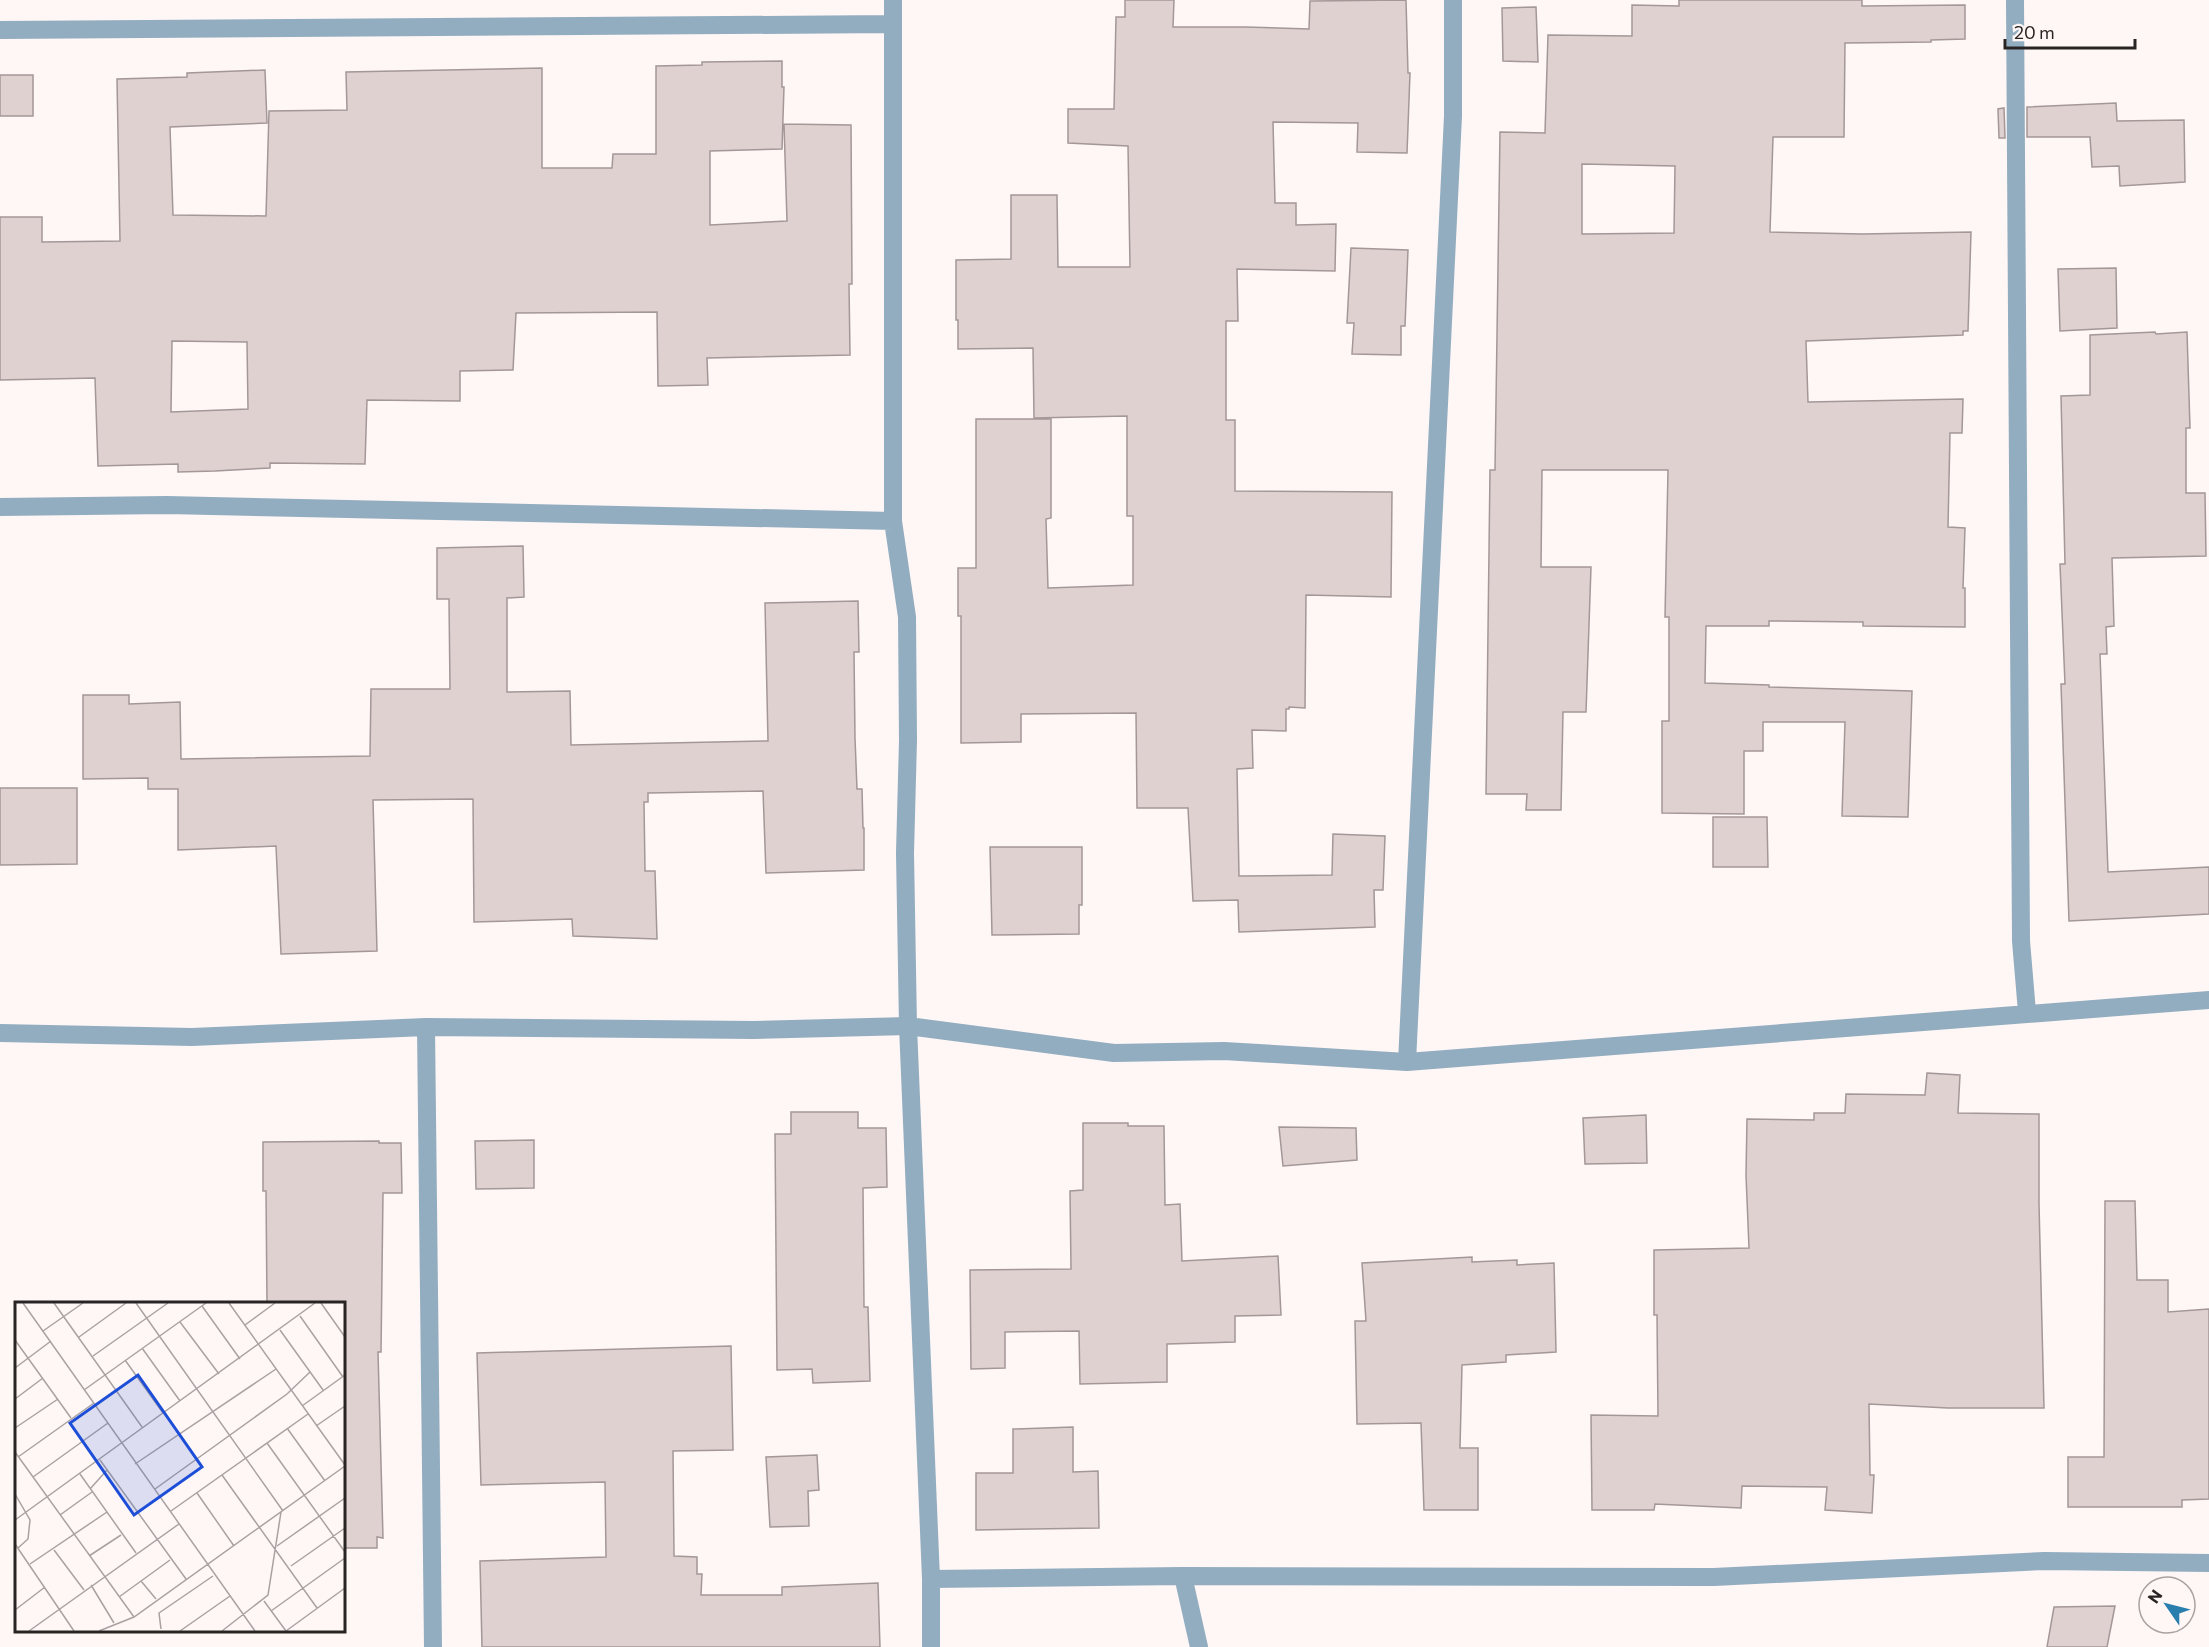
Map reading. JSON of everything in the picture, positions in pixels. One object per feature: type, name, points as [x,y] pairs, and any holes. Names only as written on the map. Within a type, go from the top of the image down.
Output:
[{"type":"street","points":[[893,0],[893,521],[907,617],[908,740],[905,853],[908,1026],[931,1579],[931,1647]]},
{"type":"street","points":[[1407,1062],[1453,116],[1453,0]]},
{"type":"street","points":[[2015,0],[2021,941],[2027,1012]]},
{"type":"street","points":[[0,30],[893,24]]},
{"type":"street","points":[[0,507],[167,505],[893,521]]},
{"type":"street","points":[[0,1033],[192,1037],[426,1027],[754,1030],[908,1026],[1114,1053],[1224,1051],[1407,1062],[2027,1012],[2209,1000]]},
{"type":"street","points":[[426,1027],[433,1647]]},
{"type":"street","points":[[931,1579],[1183,1576],[1714,1577],[2044,1561],[2209,1563]]},
{"type":"street","points":[[1183,1576],[1199,1647]]},
{"type":"building","points":[[1125,0],[1174,0],[1173,27],[1309,29],[1310,1],[1406,0],[1408,73],[1410,73],[1407,153],[1357,152],[1358,123],[1273,122],[1275,203],[1296,203],[1296,225],[1336,224],[1335,271],[1237,269],[1238,321],[1226,321],[1226,420],[1235,420],[1235,491],[1392,492],[1391,597],[1306,595],[1305,708],[1289,707],[1286,709],[1286,731],[1252,730],[1253,768],[1237,769],[1239,876],[1332,875],[1333,834],[1385,836],[1383,890],[1374,890],[1375,927],[1239,932],[1238,900],[1193,901],[1188,808],[1137,808],[1136,713],[1021,714],[1021,742],[961,743],[961,616],[958,616],[958,568],[976,568],[976,419],[1051,419],[1051,518],[1046,519],[1048,588],[1133,585],[1133,516],[1127,516],[1127,416],[1034,418],[1033,348],[958,349],[958,320],[956,320],[956,260],[1011,259],[1011,195],[1057,195],[1058,267],[1130,267],[1128,146],[1068,143],[1068,109],[1114,109],[1116,17],[1125,17]]},
{"type":"building","points":[[1679,0],[1862,0],[1862,6],[1965,5],[1965,39],[1931,40],[1931,42],[1845,43],[1844,137],[1773,137],[1770,232],[1862,234],[1971,232],[1968,331],[1963,331],[1963,335],[1806,341],[1808,402],[1963,399],[1962,433],[1950,433],[1948,527],[1965,528],[1963,588],[1965,588],[1965,627],[1863,626],[1863,622],[1769,621],[1769,626],[1706,626],[1705,683],[1912,691],[1908,817],[1842,816],[1845,722],[1763,722],[1763,751],[1744,751],[1744,814],[1662,813],[1662,721],[1669,721],[1669,617],[1665,617],[1668,470],[1542,470],[1541,567],[1591,567],[1586,712],[1563,712],[1561,810],[1526,810],[1527,794],[1486,794],[1490,470],[1495,470],[1500,132],[1545,133],[1548,35],[1632,36],[1632,5],[1679,6]],"holes":[[[1582,164],[1675,166],[1674,233],[1582,234]]]},
{"type":"building","points":[[1536,7],[1538,62],[1503,61],[1502,8]]},
{"type":"building","points":[[782,61],[782,87],[784,87],[782,149],[710,151],[710,225],[787,221],[784,124],[851,125],[850,355],[707,358],[708,385],[658,386],[657,312],[516,313],[513,370],[460,371],[460,401],[367,400],[365,464],[270,463],[270,468],[215,471],[178,472],[178,464],[98,466],[95,378],[0,380],[0,217],[42,217],[42,242],[120,241],[117,79],[187,77],[187,73],[265,70],[267,123],[170,127],[173,215],[266,216],[269,111],[347,110],[346,72],[542,68],[542,168],[612,168],[613,154],[656,154],[656,66],[702,65],[702,62]],"holes":[[[172,341],[247,342],[248,409],[171,412]]]},
{"type":"building","points":[[0,75],[33,75],[33,116],[0,116]]},
{"type":"building","points":[[2116,103],[2117,121],[2184,120],[2185,182],[2120,186],[2119,166],[2092,167],[2090,137],[2027,137],[2027,107]]},
{"type":"building","points":[[2004,108],[2005,138],[1999,138],[1998,109]]},
{"type":"building","points":[[1351,248],[1408,250],[1405,326],[1401,326],[1401,355],[1352,354],[1354,323],[1347,323]]},
{"type":"building","points":[[2116,268],[2117,328],[2060,331],[2058,269]]},
{"type":"building","points":[[2155,332],[2156,334],[2187,332],[2190,428],[2186,428],[2186,493],[2205,493],[2206,556],[2112,558],[2114,626],[2106,627],[2107,654],[2100,654],[2108,872],[2209,867],[2209,914],[2069,921],[2061,684],[2065,684],[2060,564],[2065,564],[2061,396],[2090,395],[2090,335]]},
{"type":"building","points":[[523,546],[524,597],[507,598],[507,692],[570,691],[571,745],[768,741],[765,603],[858,601],[859,652],[854,652],[855,738],[857,789],[862,789],[864,870],[766,873],[763,791],[648,793],[648,802],[644,802],[645,871],[655,871],[657,939],[573,936],[572,919],[474,922],[473,799],[373,800],[377,951],[281,954],[276,846],[178,850],[178,789],[148,789],[148,778],[83,779],[83,695],[129,695],[129,704],[180,702],[181,759],[370,756],[371,689],[450,689],[449,599],[437,599],[437,548]]},
{"type":"building","points":[[0,788],[77,788],[77,864],[0,865]]},
{"type":"building","points":[[1713,817],[1767,817],[1768,867],[1713,867]]},
{"type":"building","points":[[990,847],[1082,847],[1082,905],[1079,905],[1079,934],[992,935]]},
{"type":"building","points":[[1927,1073],[1960,1075],[1958,1113],[2039,1114],[2044,1408],[1948,1408],[1869,1404],[1870,1475],[1874,1475],[1872,1513],[1825,1510],[1827,1487],[1742,1486],[1741,1508],[1655,1504],[1654,1510],[1592,1510],[1591,1415],[1658,1416],[1654,1250],[1749,1248],[1746,1175],[1747,1119],[1814,1120],[1814,1113],[1845,1113],[1846,1094],[1925,1095]]},
{"type":"building","points":[[791,1112],[858,1112],[858,1128],[886,1128],[887,1187],[863,1188],[864,1307],[868,1307],[870,1381],[813,1383],[812,1369],[777,1370],[775,1134],[791,1134]]},
{"type":"building","points":[[1646,1115],[1647,1163],[1585,1164],[1583,1118]]},
{"type":"building","points":[[1083,1123],[1164,1126],[1165,1205],[1180,1204],[1182,1261],[1278,1256],[1281,1315],[1235,1316],[1235,1342],[1167,1344],[1167,1382],[1080,1384],[1079,1331],[1005,1332],[1005,1368],[971,1369],[970,1270],[1071,1269],[1070,1191],[1083,1190]]},
{"type":"building","points":[[1279,1127],[1356,1128],[1357,1160],[1283,1166]]},
{"type":"building","points":[[534,1140],[534,1188],[476,1189],[475,1141]]},
{"type":"building","points":[[379,1141],[379,1143],[401,1143],[402,1193],[383,1193],[381,1352],[378,1352],[383,1538],[377,1537],[377,1548],[345,1548],[345,1302],[267,1302],[263,1142]]},
{"type":"building","points":[[2105,1201],[2135,1201],[2137,1280],[2168,1280],[2168,1312],[2209,1309],[2209,1499],[2182,1500],[2182,1507],[2068,1507],[2068,1457],[2104,1457]]},
{"type":"building","points":[[1472,1257],[1472,1262],[1517,1260],[1517,1265],[1554,1263],[1556,1352],[1506,1355],[1506,1362],[1462,1365],[1460,1448],[1478,1448],[1478,1510],[1424,1510],[1421,1423],[1357,1424],[1355,1321],[1366,1321],[1362,1263]]},
{"type":"building","points":[[731,1346],[733,1450],[673,1451],[674,1556],[697,1557],[697,1574],[702,1574],[701,1595],[782,1595],[782,1587],[878,1583],[880,1647],[482,1647],[480,1561],[606,1557],[605,1482],[481,1485],[477,1353]]},
{"type":"building","points":[[1073,1427],[1073,1472],[1098,1471],[1099,1528],[976,1530],[976,1473],[1013,1473],[1013,1429]]},
{"type":"building","points":[[817,1455],[819,1490],[808,1491],[809,1526],[770,1527],[766,1457]]},
{"type":"building","points":[[2115,1606],[2107,1647],[2047,1647],[2054,1607]]}]
